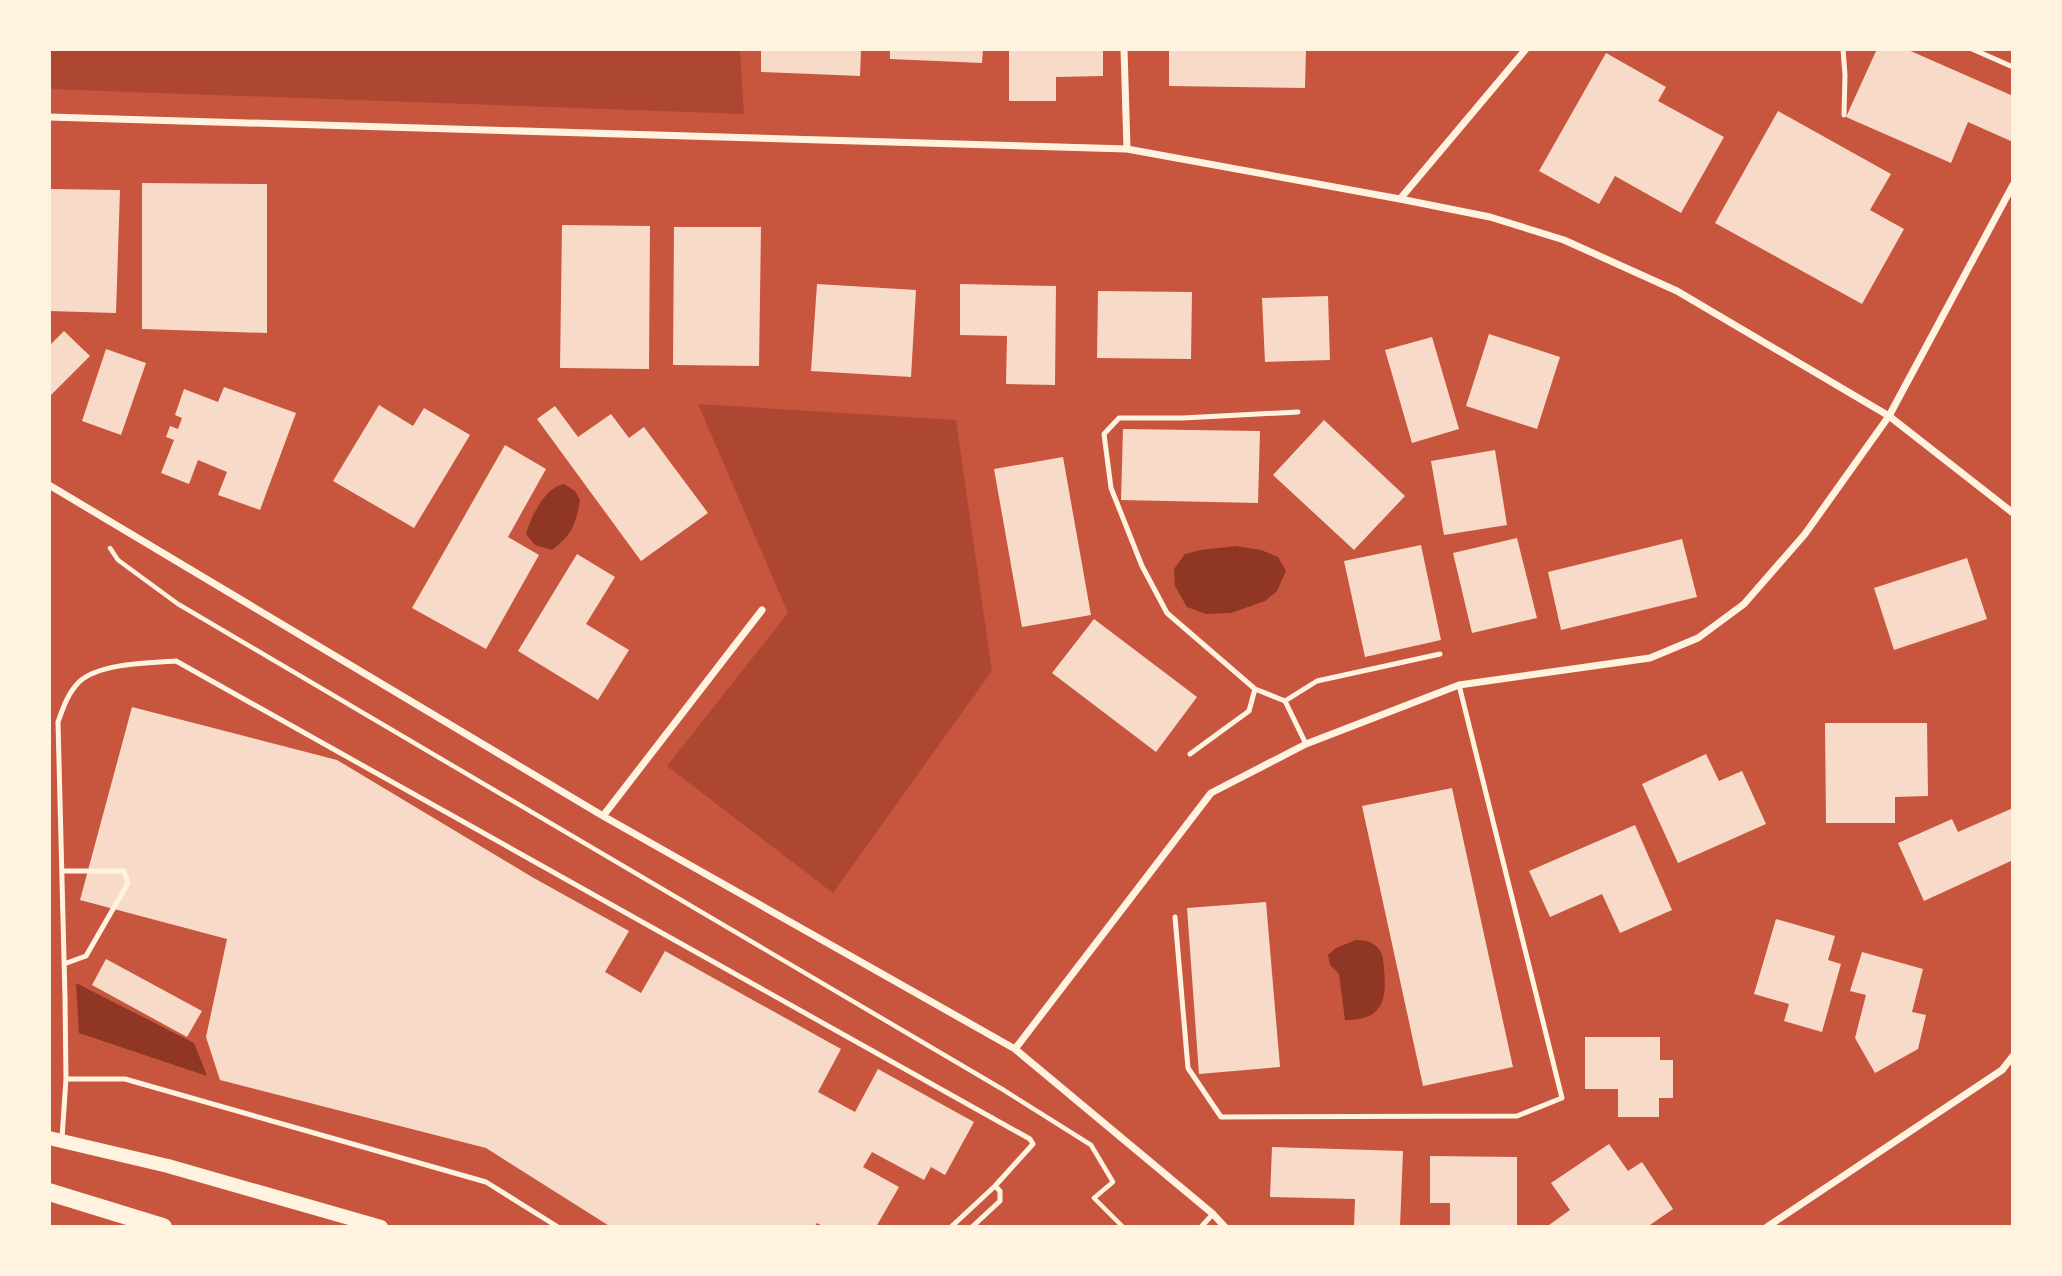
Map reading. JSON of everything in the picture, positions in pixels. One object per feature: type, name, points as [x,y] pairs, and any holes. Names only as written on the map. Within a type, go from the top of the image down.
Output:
[{"type":"main road","points":[[55,1139],[167,1166],[381,1227]]},
{"type":"main road","points":[[49,1192],[163,1227]]},
{"type":"street","points":[[1124,49],[1127,149]]},
{"type":"street","points":[[1400,199],[1526,49]]},
{"type":"street","points":[[49,117],[1127,149],[1490,217],[1564,240],[1677,291],[1889,416],[2013,513]]},
{"type":"street","points":[[1015,1049],[1211,793],[1306,744],[1459,685],[1650,658],[1698,638],[1744,604],[1805,534],[1889,416],[2013,185]]},
{"type":"street","points":[[49,485],[603,816],[1015,1049],[1226,1227]]},
{"type":"street","points":[[603,816],[762,610]]},
{"type":"street","points":[[1767,1227],[2002,1070],[2013,1056]]},
{"type":"lane","points":[[1843,49],[1846,75],[1844,116]]},
{"type":"lane","points":[[1972,49],[2013,67]]},
{"type":"lane","points":[[1297,412],[1183,418],[1119,418],[1104,434],[1111,488],[1142,566],[1167,614],[1255,689],[1285,701],[1306,744]]},
{"type":"lane","points":[[1285,701],[1317,681],[1440,654]]},
{"type":"lane","points":[[55,1139],[66,1079],[58,722],[65,702],[79,682],[98,671],[127,665],[176,661],[1030,1139],[1032,1144],[995,1186],[951,1227]]},
{"type":"lane","points":[[1175,917],[1188,1068],[1221,1117],[1517,1115],[1562,1098],[1459,685]]},
{"type":"lane","points":[[1190,754],[1249,710],[1255,689]]},
{"type":"lane","points":[[62,871],[124,871],[128,883],[86,956],[64,964]]},
{"type":"lane","points":[[66,1079],[125,1079],[486,1182],[558,1227]]},
{"type":"lane","points":[[972,1227],[1000,1201],[1000,1191],[995,1186]]},
{"type":"lane","points":[[1201,1227],[1213,1214]]},
{"type":"path","points":[[80,504],[118,560],[178,604],[1002,1088],[1091,1145],[1113,1182],[1094,1198],[1123,1227]]},
{"type":"shaded area","points":[[49,49],[740,49],[744,114],[49,89]]},
{"type":"shaded area","points":[[698,404],[956,420],[992,671],[833,893],[667,766],[788,613]]},
{"type":"shaded area","points":[[564,484],[575,491],[580,500],[572,528],[552,550],[535,545],[526,534],[531,520],[550,491]]},
{"type":"shaded area","points":[[1236,546],[1261,550],[1278,557],[1286,571],[1277,591],[1265,601],[1231,613],[1206,614],[1187,607],[1175,586],[1174,569],[1185,554]]},
{"type":"shaded area","points":[[1356,940],[1370,942],[1380,951],[1385,990],[1375,1012],[1368,1017],[1345,1020],[1339,974],[1330,965],[1328,955],[1336,948]]},
{"type":"shaded area","points":[[76,983],[194,1043],[207,1076],[79,1033]]},
{"type":"building","points":[[761,49],[861,49],[860,76],[761,72]]},
{"type":"building","points":[[890,49],[983,49],[982,63],[890,59]]},
{"type":"building","points":[[1009,49],[1103,49],[1103,76],[1056,77],[1056,101],[1009,101]]},
{"type":"building","points":[[1169,49],[1306,49],[1305,88],[1169,86]]},
{"type":"building","points":[[1877,49],[1906,49],[2013,96],[2013,142],[1968,122],[1951,163],[1846,117]]},
{"type":"building","points":[[1606,53],[1666,87],[1658,101],[1724,137],[1681,213],[1615,176],[1599,204],[1539,171]]},
{"type":"building","points":[[1778,111],[1891,174],[1870,210],[1904,229],[1862,304],[1715,223]]},
{"type":"building","points":[[142,183],[267,184],[267,333],[142,329]]},
{"type":"building","points":[[49,189],[120,190],[116,313],[49,311]]},
{"type":"building","points":[[562,225],[650,226],[649,369],[560,368]]},
{"type":"building","points":[[674,227],[761,227],[759,366],[673,365]]},
{"type":"building","points":[[817,284],[916,290],[911,377],[811,371]]},
{"type":"building","points":[[960,284],[1056,286],[1055,385],[1006,384],[1007,336],[960,335]]},
{"type":"building","points":[[1098,291],[1192,292],[1191,359],[1097,358]]},
{"type":"building","points":[[1328,296],[1330,360],[1265,362],[1262,298]]},
{"type":"building","points":[[64,331],[90,356],[49,397],[49,346]]},
{"type":"building","points":[[1489,334],[1560,357],[1537,429],[1466,406]]},
{"type":"building","points":[[1432,337],[1459,429],[1412,443],[1385,350]]},
{"type":"building","points":[[106,349],[146,363],[121,435],[82,421]]},
{"type":"building","points":[[224,387],[296,413],[260,510],[218,495],[227,472],[198,460],[189,484],[161,473],[174,440],[166,437],[170,426],[178,429],[182,418],[175,415],[184,389],[218,402]]},
{"type":"building","points":[[379,405],[413,426],[424,408],[470,435],[414,528],[333,481]]},
{"type":"building","points":[[555,406],[578,437],[611,414],[629,438],[644,427],[708,513],[641,561],[537,419]]},
{"type":"building","points":[[1324,420],[1405,496],[1354,550],[1273,475]]},
{"type":"building","points":[[1123,429],[1260,431],[1258,503],[1121,500]]},
{"type":"building","points":[[505,445],[546,469],[508,537],[539,555],[486,649],[412,608]]},
{"type":"building","points":[[1495,450],[1507,525],[1444,535],[1431,461]]},
{"type":"building","points":[[1063,457],[1091,615],[1022,627],[994,469]]},
{"type":"building","points":[[1517,538],[1537,618],[1472,633],[1453,553]]},
{"type":"building","points":[[1682,539],[1697,597],[1561,630],[1548,572]]},
{"type":"building","points":[[1421,545],[1441,640],[1365,657],[1344,561]]},
{"type":"building","points":[[577,554],[615,577],[586,624],[629,650],[598,700],[518,651]]},
{"type":"building","points":[[1967,558],[1987,619],[1894,650],[1874,588]]},
{"type":"building","points":[[1094,619],[1197,697],[1156,752],[1052,673]]},
{"type":"building","points":[[132,707],[337,760],[532,877],[629,931],[605,972],[641,993],[665,951],[841,1049],[818,1092],[855,1112],[878,1069],[974,1122],[945,1175],[931,1167],[924,1180],[872,1152],[863,1167],[899,1187],[876,1227],[824,1227],[817,1223],[814,1227],[611,1227],[486,1148],[220,1080],[206,1037],[227,939],[80,900]]},
{"type":"building","points":[[1825,723],[1927,723],[1928,796],[1895,797],[1895,823],[1826,823]]},
{"type":"building","points":[[1706,754],[1719,781],[1742,771],[1766,824],[1678,863],[1642,784]]},
{"type":"building","points":[[1452,788],[1513,1067],[1423,1086],[1362,806]]},
{"type":"building","points":[[2013,808],[2013,860],[1924,901],[1898,843],[1952,819],[1958,832]]},
{"type":"building","points":[[1635,825],[1672,910],[1620,933],[1602,894],[1550,917],[1529,871]]},
{"type":"building","points":[[1266,902],[1280,1067],[1199,1074],[1187,908]]},
{"type":"building","points":[[1776,919],[1835,936],[1828,960],[1841,964],[1822,1032],[1784,1021],[1789,1004],[1754,994]]},
{"type":"building","points":[[1862,952],[1923,969],[1912,1012],[1926,1015],[1918,1049],[1875,1073],[1855,1038],[1866,995],[1850,991]]},
{"type":"building","points":[[106,959],[202,1011],[187,1037],[92,985]]},
{"type":"building","points":[[1585,1037],[1660,1037],[1660,1060],[1673,1060],[1673,1098],[1659,1098],[1659,1117],[1618,1117],[1618,1089],[1585,1089]]},
{"type":"building","points":[[1609,1144],[1628,1171],[1642,1162],[1673,1209],[1647,1227],[1551,1227],[1549,1225],[1570,1210],[1551,1183]]},
{"type":"building","points":[[1272,1147],[1403,1151],[1400,1227],[1354,1227],[1355,1199],[1270,1197]]},
{"type":"building","points":[[1430,1156],[1517,1157],[1517,1227],[1450,1227],[1450,1203],[1430,1203]]}]
